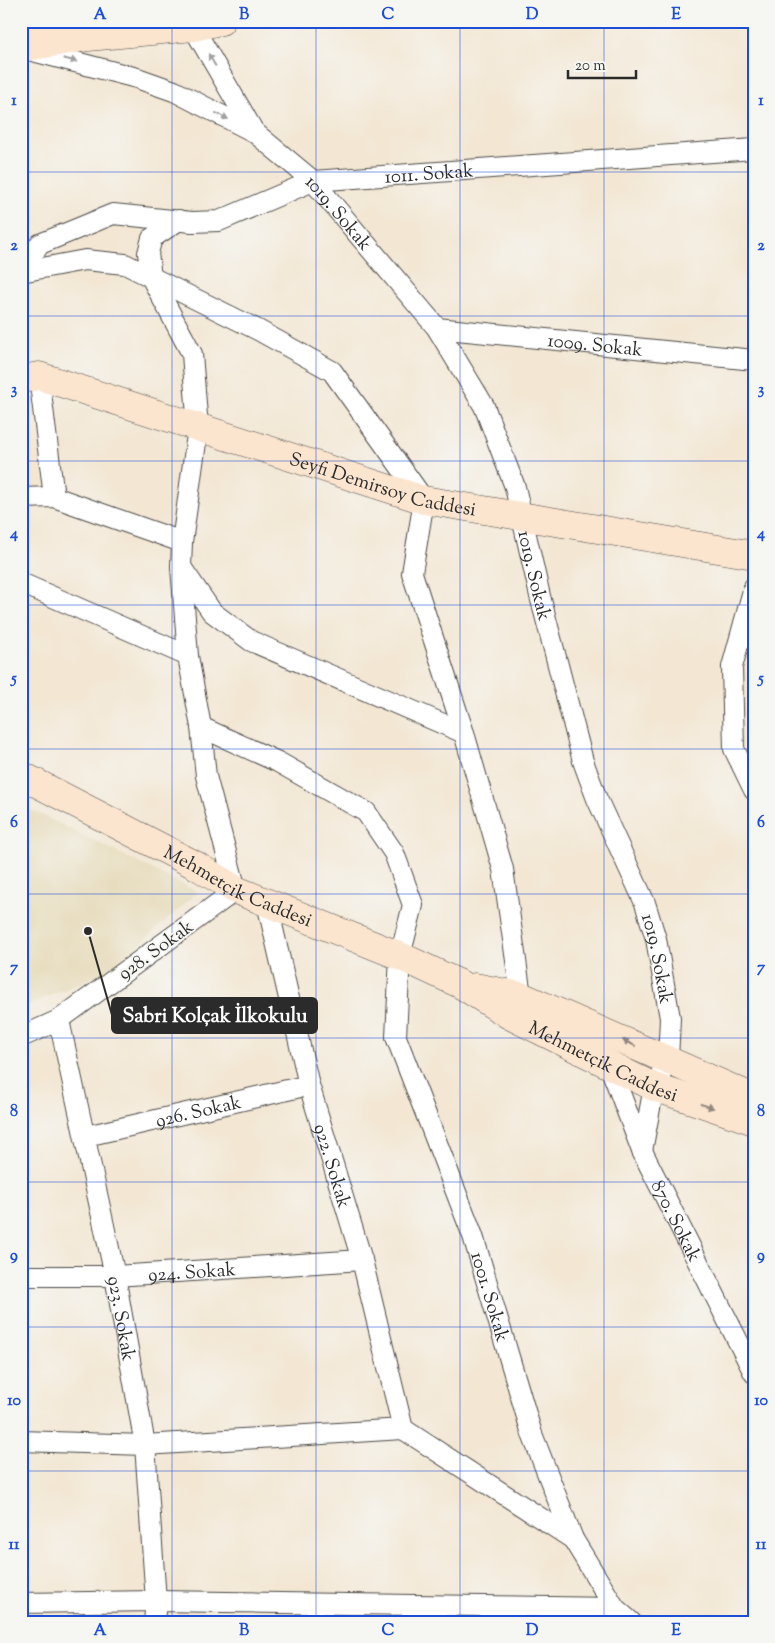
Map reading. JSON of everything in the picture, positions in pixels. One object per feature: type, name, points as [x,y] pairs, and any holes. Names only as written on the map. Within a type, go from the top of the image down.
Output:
[{"type":"main road","points":[[22,41],[193,27],[221,21]]},
{"type":"main road","name":"Seyfi Demirsoy Caddesi","points":[[30,377],[424,500],[754,556]]},
{"type":"main road","name":"Mehmetçik Caddesi","points":[[21,774],[197,866],[236,890],[400,956],[460,984],[509,1015],[654,1087],[754,1121]]},
{"type":"main road","name":"Mehmetçik Caddesi","points":[[460,984],[521,996],[754,1098]]},
{"type":"street","name":"1019. Sokak","points":[[193,27],[254,132]]},
{"type":"street","name":"1019. Sokak","points":[[22,41],[174,91],[254,132],[313,181],[437,328],[484,406],[516,487],[540,596],[583,761],[597,799],[645,903],[656,939],[670,1018],[668,1060],[654,1087],[642,1151]]},
{"type":"street","name":"1011. Sokak","points":[[21,271],[40,244],[113,214],[179,220],[219,221],[313,181],[754,149]]},
{"type":"street","points":[[179,220],[152,238],[148,253],[150,276],[192,354],[198,428],[182,542],[181,567],[188,656],[201,727],[206,776],[236,890]]},
{"type":"street","points":[[21,271],[85,260],[125,264],[258,330],[332,371],[424,500],[412,573],[464,733],[504,869],[521,996]]},
{"type":"street","name":"1009. Sokak","points":[[437,328],[754,360]]},
{"type":"street","points":[[30,377],[54,497]]},
{"type":"street","points":[[21,498],[54,497],[182,542]]},
{"type":"street","points":[[181,567],[212,612],[251,641],[464,733]]},
{"type":"street","points":[[21,583],[188,656]]},
{"type":"street","points":[[754,587],[732,667],[734,749],[754,790]]},
{"type":"street","name":"1001. Sokak","points":[[201,727],[278,762],[366,812],[394,853],[414,905],[400,956],[396,1037],[473,1236],[532,1434],[572,1538],[615,1608],[631,1622]]},
{"type":"street","name":"928. Sokak","points":[[21,1037],[59,1020],[236,890]]},
{"type":"street","name":"922. Sokak","points":[[267,903],[310,1085],[362,1260],[403,1429]]},
{"type":"street","name":"923. Sokak","points":[[59,1020],[86,1136],[115,1276],[145,1445],[156,1601],[154,1622]]},
{"type":"street","name":"870. Sokak","points":[[609,1064],[642,1151],[754,1373]]},
{"type":"street","name":"926. Sokak","points":[[86,1136],[310,1085]]},
{"type":"street","name":"924. Sokak","points":[[21,1276],[115,1276],[362,1260]]},
{"type":"street","points":[[21,1442],[145,1445],[403,1429],[572,1538]]},
{"type":"street","points":[[21,1602],[156,1601],[615,1608]]},
{"type":"shaded area","points":[[21,805],[198,892],[111,970],[23,1007]]},
{"type":"place","name":"Sabri Kolçak İlkokulu","points":[[88,931]]}]
